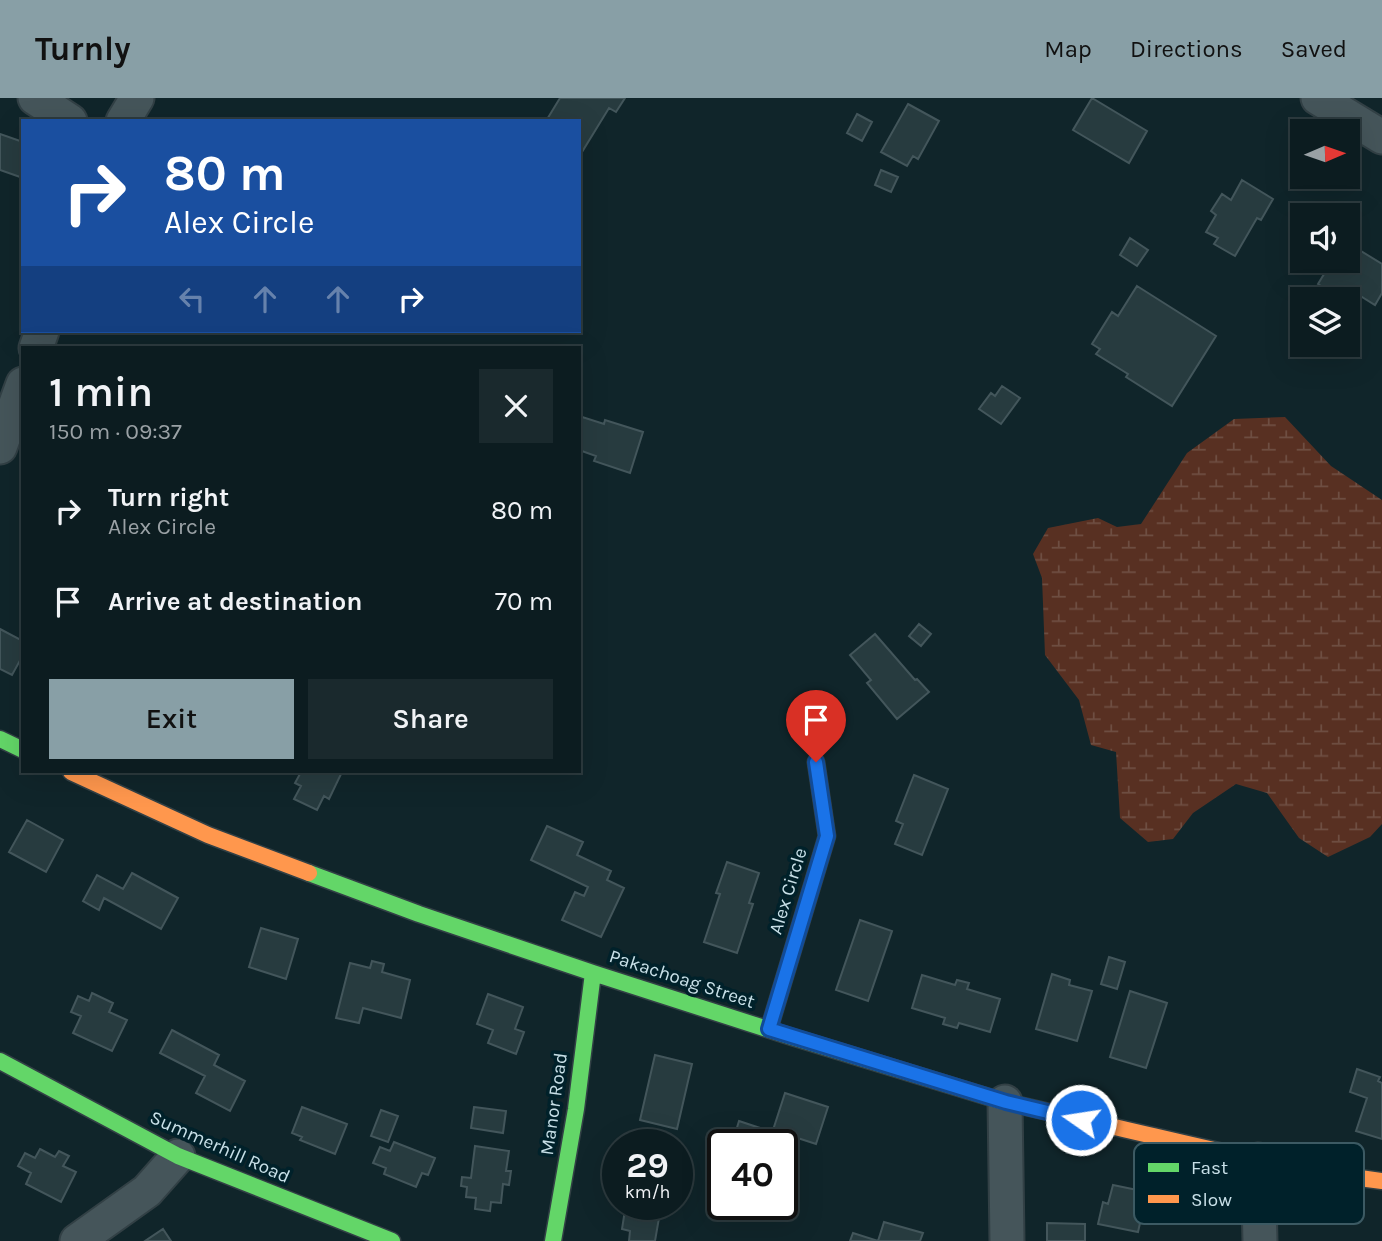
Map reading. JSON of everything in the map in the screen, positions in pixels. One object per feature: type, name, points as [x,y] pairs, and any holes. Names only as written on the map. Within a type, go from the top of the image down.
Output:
[{"type":"street","points":[[35,98],[67,119]]},
{"type":"street","points":[[124,119],[137,98]]},
{"type":"street","points":[[1318,98],[1382,137]]},
{"type":"street","points":[[2,436],[21,389]]},
{"type":"street","points":[[0,739],[21,749]]},
{"type":"street","name":"Alex Circle","points":[[769,1029],[827,836],[816,762]]},
{"type":"street","name":"Pakachoag Street","points":[[73,773],[208,835],[419,914],[593,973],[1006,1102],[1184,1143]]},
{"type":"street","name":"Manor Road","points":[[553,1241],[576,1109],[593,973]]},
{"type":"street","name":"Summerhill Road","points":[[0,1061],[178,1156],[393,1241]]},
{"type":"street","points":[[1006,1102],[1006,1241]]},
{"type":"street","points":[[77,1241],[148,1191],[178,1156]]},
{"type":"street","name":"Pakachoag Street","points":[[1364,1179],[1382,1181]]},
{"type":"green space","points":[[1285,417],[1331,466],[1382,500],[1382,824],[1370,837],[1328,857],[1299,838],[1267,793],[1236,784],[1193,813],[1173,839],[1148,842],[1120,818],[1116,752],[1091,745],[1079,700],[1045,655],[1042,578],[1033,554],[1048,528],[1098,518],[1117,527],[1141,524],[1187,453],[1234,419]]},
{"type":"building","points":[[560,98],[625,98],[616,112],[609,108],[582,152],[581,119],[547,119]]},
{"type":"building","points":[[1092,98],[1147,131],[1129,163],[1073,130]]},
{"type":"building","points":[[908,104],[939,121],[918,159],[913,156],[907,166],[881,152]]},
{"type":"building","points":[[857,114],[872,122],[862,141],[847,133]]},
{"type":"building","points":[[0,134],[21,141],[21,177],[0,170]]},
{"type":"building","points":[[881,170],[898,177],[891,192],[875,185]]},
{"type":"building","points":[[1242,180],[1273,199],[1261,220],[1257,218],[1235,256],[1214,244],[1218,238],[1206,232],[1216,215],[1211,211],[1222,194],[1231,200]]},
{"type":"building","points":[[1130,238],[1148,250],[1137,266],[1120,255]]},
{"type":"building","points":[[1360,250],[1382,264],[1382,293],[1375,305],[1360,296],[1360,287],[1323,287],[1318,284],[1325,273],[1360,273]]},
{"type":"building","points":[[1137,286],[1216,336],[1172,406],[1096,354],[1100,349],[1092,344],[1112,312],[1118,316]]},
{"type":"building","points":[[1002,386],[1020,398],[1001,424],[979,409],[991,393],[995,396]]},
{"type":"building","points":[[581,417],[604,424],[605,420],[643,432],[630,473],[594,461],[596,456],[581,451]]},
{"type":"building","points":[[919,624],[931,634],[921,646],[909,636]]},
{"type":"building","points":[[0,629],[21,640],[21,659],[12,675],[0,669]]},
{"type":"building","points":[[875,634],[929,692],[897,719],[867,683],[871,680],[850,655]]},
{"type":"building","points":[[300,773],[342,773],[329,799],[324,796],[317,810],[294,799],[301,786],[295,783]]},
{"type":"building","points":[[914,775],[948,789],[922,855],[895,844],[903,824],[896,821]]},
{"type":"building","points":[[27,820],[63,840],[46,872],[9,852]]},
{"type":"building","points":[[547,826],[583,842],[577,855],[611,871],[607,880],[624,888],[601,937],[562,920],[575,892],[584,896],[588,887],[531,860]]},
{"type":"building","points":[[727,862],[759,873],[749,903],[753,904],[737,953],[704,942],[720,894],[716,893]]},
{"type":"building","points":[[132,873],[178,898],[161,929],[104,898],[99,910],[83,901],[97,875],[123,889]]},
{"type":"building","points":[[860,920],[892,931],[868,1001],[836,990]]},
{"type":"building","points":[[261,928],[298,939],[286,979],[249,967]]},
{"type":"building","points":[[1109,957],[1125,962],[1117,989],[1101,984]]},
{"type":"building","points":[[372,961],[384,964],[382,972],[410,980],[401,1018],[363,1008],[359,1023],[336,1018],[350,963],[370,968]]},
{"type":"building","points":[[1052,974],[1070,980],[1069,985],[1092,991],[1077,1041],[1036,1029]]},
{"type":"building","points":[[922,975],[955,985],[957,980],[969,983],[967,989],[1000,999],[990,1032],[959,1023],[957,1028],[943,1024],[945,1018],[912,1008]]},
{"type":"building","points":[[1130,991],[1167,1003],[1146,1068],[1110,1057]]},
{"type":"building","points":[[92,993],[113,1003],[109,1012],[127,1020],[112,1051],[73,1033],[81,1016],[71,1012],[78,996],[89,1001]]},
{"type":"building","points":[[488,994],[523,1007],[515,1029],[524,1032],[516,1054],[488,1043],[493,1030],[477,1024]]},
{"type":"building","points":[[172,1030],[219,1055],[214,1065],[245,1081],[230,1111],[196,1093],[205,1076],[160,1053]]},
{"type":"building","points":[[655,1055],[692,1064],[677,1129],[640,1120]]},
{"type":"building","points":[[1357,1069],[1380,1077],[1378,1081],[1382,1083],[1382,1139],[1356,1131],[1367,1098],[1350,1092]]},
{"type":"building","points":[[785,1093],[828,1107],[816,1144],[798,1138],[798,1129],[773,1129]]},
{"type":"building","points":[[302,1107],[347,1124],[335,1154],[300,1140],[302,1137],[292,1133]]},
{"type":"building","points":[[474,1107],[506,1111],[503,1133],[471,1128]]},
{"type":"building","points":[[381,1110],[398,1116],[388,1142],[371,1136]]},
{"type":"building","points":[[739,1121],[760,1128],[760,1129],[737,1129]]},
{"type":"building","points":[[394,1142],[435,1158],[428,1175],[422,1173],[416,1187],[384,1174],[386,1168],[373,1163],[380,1147],[390,1151]]},
{"type":"building","points":[[475,1146],[509,1151],[506,1171],[511,1171],[509,1185],[503,1184],[501,1203],[491,1202],[490,1211],[475,1209],[476,1198],[466,1197],[467,1187],[461,1186],[462,1177],[471,1178]]},
{"type":"building","points":[[40,1149],[55,1157],[59,1151],[69,1156],[63,1166],[76,1172],[61,1202],[26,1184],[31,1173],[18,1166],[25,1153],[35,1158]]},
{"type":"building","points":[[1113,1185],[1134,1189],[1134,1224],[1140,1224],[1138,1232],[1098,1224],[1103,1202],[1108,1204]]},
{"type":"building","points":[[623,1220],[659,1220],[655,1241],[629,1241],[630,1231],[622,1229]]},
{"type":"building","points":[[884,1222],[923,1233],[920,1241],[878,1241]]},
{"type":"building","points":[[1047,1223],[1085,1224],[1085,1241],[1047,1241]]},
{"type":"building","points":[[163,1229],[171,1241],[145,1241]]},
{"type":"building","points":[[853,1233],[878,1241],[850,1241]]},
{"type":"traffic: fast","points":[[0,739],[21,749]]},
{"type":"traffic: fast","points":[[769,1029],[827,836],[816,762]]},
{"type":"traffic: fast","points":[[309,873],[419,914],[792,1037],[1005,1102],[1088,1121]]},
{"type":"traffic: fast","points":[[553,1241],[576,1109],[593,973]]},
{"type":"traffic: fast","points":[[0,1061],[178,1156],[392,1241]]},
{"type":"traffic: slow","points":[[73,773],[208,835],[309,873]]},
{"type":"traffic: slow","points":[[1088,1121],[1185,1143]]},
{"type":"traffic: slow","points":[[1364,1179],[1382,1181]]},
{"type":"route","points":[[816,762],[827,836],[769,1029],[1006,1102],[1081,1120]]}]
